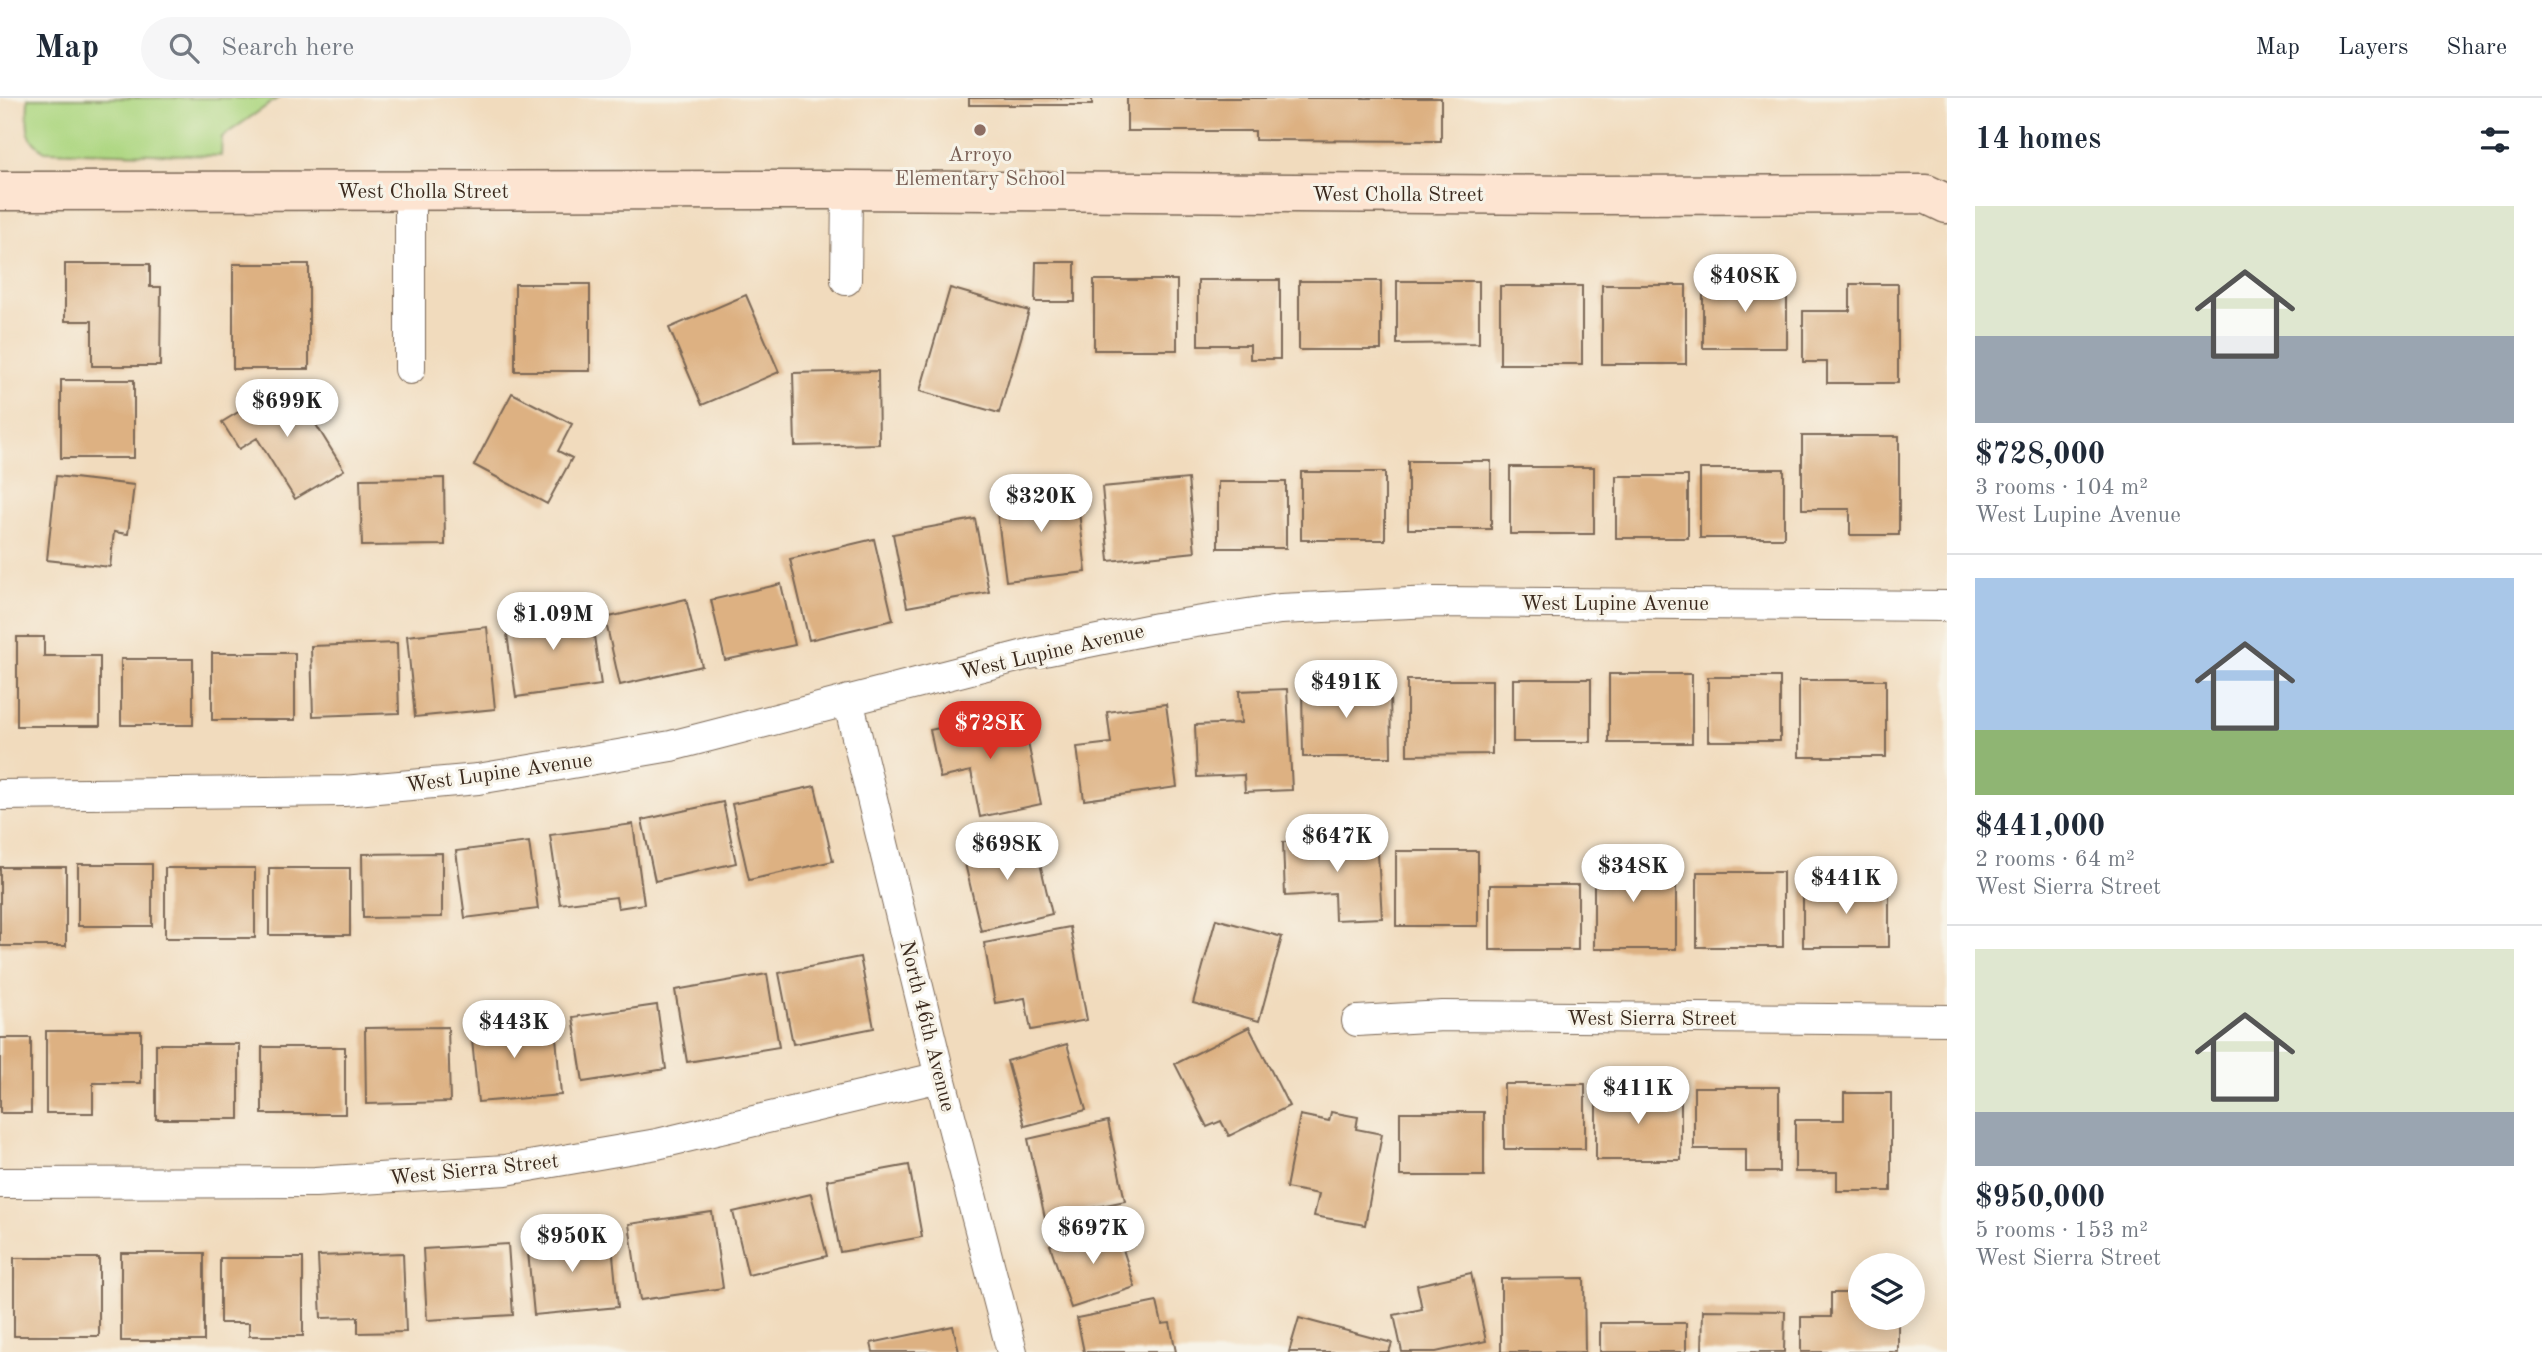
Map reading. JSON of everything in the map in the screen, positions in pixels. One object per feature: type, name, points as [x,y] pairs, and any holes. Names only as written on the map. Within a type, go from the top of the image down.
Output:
[{"type":"street","name":"West Cholla Street","points":[[0,191],[847,190],[1571,195],[1926,194],[1947,204]]},
{"type":"street","points":[[846,280],[847,190]]},
{"type":"street","points":[[410,191],[410,369]]},
{"type":"street","name":"West Lupine Avenue","points":[[0,795],[344,791],[478,779],[671,746],[1028,654],[1157,628],[1280,609],[1433,602],[1947,606]]},
{"type":"street","name":"North 46th Avenue","points":[[848,700],[940,1077],[1012,1352]]},
{"type":"street","name":"West Sierra Street","points":[[1357,1021],[1443,1016],[1947,1020]]},
{"type":"street","name":"West Sierra Street","points":[[0,1183],[315,1182],[506,1170],[657,1144],[940,1077]]},
{"type":"green space","points":[[28,98],[278,98],[222,137],[221,156],[45,151],[30,135],[27,121]]},
{"type":"building","points":[[969,98],[1092,98],[1092,105],[969,105]]},
{"type":"building","points":[[1127,98],[1441,98],[1441,141],[1255,140],[1255,131],[1127,131]]},
{"type":"building","points":[[1036,262],[1075,262],[1075,302],[1035,302]]},
{"type":"building","points":[[65,264],[150,264],[150,287],[161,287],[160,366],[92,366],[92,321],[65,321]]},
{"type":"building","points":[[233,264],[309,264],[309,369],[233,369]]},
{"type":"building","points":[[1094,280],[1177,280],[1177,350],[1094,350]]},
{"type":"building","points":[[1198,280],[1280,280],[1280,359],[1250,359],[1250,345],[1198,345]]},
{"type":"building","points":[[1703,280],[1787,280],[1787,348],[1703,348]]},
{"type":"building","points":[[1299,281],[1381,281],[1381,350],[1299,350]]},
{"type":"building","points":[[1397,281],[1479,281],[1479,343],[1397,344]]},
{"type":"building","points":[[515,284],[590,284],[590,371],[515,371]]},
{"type":"building","points":[[1850,284],[1898,284],[1898,383],[1827,383],[1827,362],[1803,362],[1803,311],[1850,311]]},
{"type":"building","points":[[1602,285],[1686,285],[1686,364],[1602,364]]},
{"type":"building","points":[[1500,286],[1582,286],[1582,364],[1500,364]]},
{"type":"building","points":[[950,288],[1029,311],[999,413],[920,391]]},
{"type":"building","points":[[746,295],[779,372],[702,405],[669,328]]},
{"type":"building","points":[[878,371],[879,444],[795,446],[793,373]]},
{"type":"building","points":[[61,380],[134,380],[134,458],[61,458]]},
{"type":"building","points":[[289,381],[344,470],[295,499],[257,438],[239,449],[222,422]]},
{"type":"building","points":[[512,393],[572,424],[558,451],[572,458],[547,504],[474,465]]},
{"type":"building","points":[[1802,436],[1899,436],[1899,535],[1850,535],[1850,509],[1802,509]]},
{"type":"building","points":[[1408,461],[1491,461],[1491,529],[1408,529]]},
{"type":"building","points":[[1510,467],[1594,467],[1594,534],[1510,534]]},
{"type":"building","points":[[1700,469],[1784,469],[1784,538],[1700,538]]},
{"type":"building","points":[[1301,472],[1385,472],[1385,540],[1301,540]]},
{"type":"building","points":[[56,476],[134,485],[128,534],[114,532],[110,567],[47,560]]},
{"type":"building","points":[[1616,476],[1688,476],[1688,538],[1616,538]]},
{"type":"building","points":[[444,478],[445,545],[362,546],[360,479]]},
{"type":"building","points":[[1188,479],[1195,552],[1109,561],[1102,487]]},
{"type":"building","points":[[1218,482],[1286,482],[1286,548],[1218,548]]},
{"type":"building","points":[[1076,486],[1086,572],[1006,581],[995,496]]},
{"type":"building","points":[[975,519],[989,592],[907,607],[893,534]]},
{"type":"building","points":[[874,539],[893,620],[809,640],[790,559]]},
{"type":"building","points":[[781,584],[795,645],[725,660],[711,600]]},
{"type":"building","points":[[686,599],[702,666],[620,685],[605,618]]},
{"type":"building","points":[[590,608],[601,685],[516,697],[505,620]]},
{"type":"building","points":[[487,627],[495,709],[415,717],[407,636]]},
{"type":"building","points":[[17,637],[44,637],[44,656],[100,656],[100,726],[17,726]]},
{"type":"building","points":[[397,643],[399,713],[313,716],[311,646]]},
{"type":"building","points":[[212,653],[295,653],[295,720],[212,720]]},
{"type":"building","points":[[121,659],[193,659],[193,725],[121,725]]},
{"type":"building","points":[[1609,674],[1692,674],[1692,743],[1609,743]]},
{"type":"building","points":[[1708,677],[1780,677],[1780,741],[1708,741]]},
{"type":"building","points":[[1513,679],[1591,679],[1591,742],[1513,742]]},
{"type":"building","points":[[1407,680],[1492,680],[1492,754],[1407,755]]},
{"type":"building","points":[[1799,680],[1886,680],[1886,757],[1799,757]]},
{"type":"building","points":[[1302,683],[1390,683],[1391,757],[1303,757]]},
{"type":"building","points":[[1287,689],[1292,790],[1245,792],[1244,775],[1197,777],[1195,725],[1241,723],[1239,691]]},
{"type":"building","points":[[1166,704],[1177,787],[1084,800],[1077,747],[1111,743],[1107,712]]},
{"type":"building","points":[[1021,710],[1041,804],[980,817],[971,771],[940,778],[930,730]]},
{"type":"building","points":[[815,786],[833,861],[749,880],[732,804]]},
{"type":"building","points":[[723,802],[736,863],[655,881],[642,820]]},
{"type":"building","points":[[633,824],[644,904],[618,908],[616,897],[560,904],[550,835]]},
{"type":"building","points":[[1033,834],[1052,914],[981,931],[962,851]]},
{"type":"building","points":[[1377,838],[1382,918],[1335,920],[1334,893],[1285,896],[1283,842]]},
{"type":"building","points":[[529,842],[538,909],[465,918],[456,851]]},
{"type":"building","points":[[1396,851],[1478,851],[1478,926],[1396,926]]},
{"type":"building","points":[[442,853],[442,917],[363,918],[362,854]]},
{"type":"building","points":[[1594,853],[1654,853],[1654,878],[1676,878],[1676,949],[1594,949]]},
{"type":"building","points":[[78,864],[152,864],[152,926],[78,926]]},
{"type":"building","points":[[0,867],[66,867],[66,946],[0,946]]},
{"type":"building","points":[[165,868],[255,868],[255,938],[165,938]]},
{"type":"building","points":[[269,868],[350,868],[350,935],[269,935]]},
{"type":"building","points":[[1697,872],[1783,872],[1783,947],[1697,947]]},
{"type":"building","points":[[1803,884],[1889,884],[1889,947],[1803,947]]},
{"type":"building","points":[[1490,885],[1578,885],[1578,950],[1490,950]]},
{"type":"building","points":[[1216,919],[1282,937],[1259,1021],[1193,1003]]},
{"type":"building","points":[[1070,927],[1087,1020],[1031,1030],[1025,998],[995,1003],[984,943]]},
{"type":"building","points":[[860,957],[874,1028],[793,1044],[779,973]]},
{"type":"building","points":[[767,974],[779,1047],[687,1062],[675,990]]},
{"type":"building","points":[[657,1005],[666,1069],[583,1082],[573,1017]]},
{"type":"building","points":[[509,1015],[511,1030],[555,1025],[561,1095],[478,1102],[470,1018]]},
{"type":"building","points":[[448,1027],[450,1102],[366,1104],[365,1028]]},
{"type":"building","points":[[1249,1027],[1289,1106],[1229,1136],[1221,1121],[1207,1127],[1175,1064]]},
{"type":"building","points":[[46,1031],[141,1031],[141,1083],[93,1083],[93,1113],[46,1113]]},
{"type":"building","points":[[0,1038],[31,1038],[31,1113],[0,1113]]},
{"type":"building","points":[[156,1044],[239,1044],[239,1119],[156,1119]]},
{"type":"building","points":[[1067,1044],[1086,1110],[1025,1126],[1007,1061]]},
{"type":"building","points":[[262,1047],[345,1047],[345,1114],[262,1114]]},
{"type":"building","points":[[1504,1084],[1585,1084],[1585,1149],[1504,1149]]},
{"type":"building","points":[[1694,1087],[1779,1087],[1779,1172],[1746,1172],[1746,1149],[1694,1149]]},
{"type":"building","points":[[1596,1093],[1681,1093],[1681,1160],[1596,1160]]},
{"type":"building","points":[[1844,1093],[1891,1093],[1891,1191],[1837,1191],[1837,1172],[1795,1172],[1795,1120],[1844,1120]]},
{"type":"building","points":[[1331,1112],[1358,1117],[1356,1129],[1382,1134],[1365,1225],[1314,1216],[1319,1194],[1286,1188],[1300,1115],[1329,1121]]},
{"type":"building","points":[[1400,1112],[1484,1112],[1484,1176],[1400,1176]]},
{"type":"building","points":[[1108,1121],[1125,1201],[1045,1218],[1028,1139]]},
{"type":"building","points":[[909,1165],[922,1237],[840,1252],[827,1180]]},
{"type":"building","points":[[811,1194],[827,1256],[748,1275],[733,1212]]},
{"type":"building","points":[[712,1212],[723,1288],[640,1300],[629,1224]]},
{"type":"building","points":[[1115,1224],[1135,1287],[1071,1308],[1050,1245]]},
{"type":"building","points":[[611,1234],[618,1307],[534,1315],[527,1241]]},
{"type":"building","points":[[508,1244],[513,1315],[427,1320],[423,1249]]},
{"type":"building","points":[[121,1253],[204,1253],[204,1341],[121,1341]]},
{"type":"building","points":[[403,1253],[406,1332],[358,1333],[358,1317],[321,1318],[318,1256]]},
{"type":"building","points":[[14,1258],[99,1258],[99,1336],[14,1336]]},
{"type":"building","points":[[220,1258],[303,1258],[303,1336],[249,1336],[249,1323],[220,1323]]},
{"type":"building","points":[[1471,1273],[1486,1341],[1436,1352],[1402,1352],[1394,1315],[1422,1309],[1417,1285]]},
{"type":"building","points":[[1584,1278],[1585,1352],[1501,1352],[1501,1279]]},
{"type":"building","points":[[1831,1293],[1848,1293],[1848,1330],[1898,1330],[1898,1352],[1801,1352],[1801,1317],[1831,1317]]},
{"type":"building","points":[[1157,1302],[1162,1324],[1170,1323],[1176,1352],[1084,1352],[1077,1318]]},
{"type":"building","points":[[1703,1310],[1785,1311],[1784,1352],[1702,1352]]},
{"type":"building","points":[[1299,1318],[1392,1343],[1389,1352],[1289,1352]]},
{"type":"building","points":[[1600,1323],[1686,1323],[1686,1352],[1600,1352]]},
{"type":"building","points":[[953,1326],[959,1352],[873,1352],[871,1343]]},
{"type":"place","name":"Arroyo Elementary School","points":[[980,130]]}]
